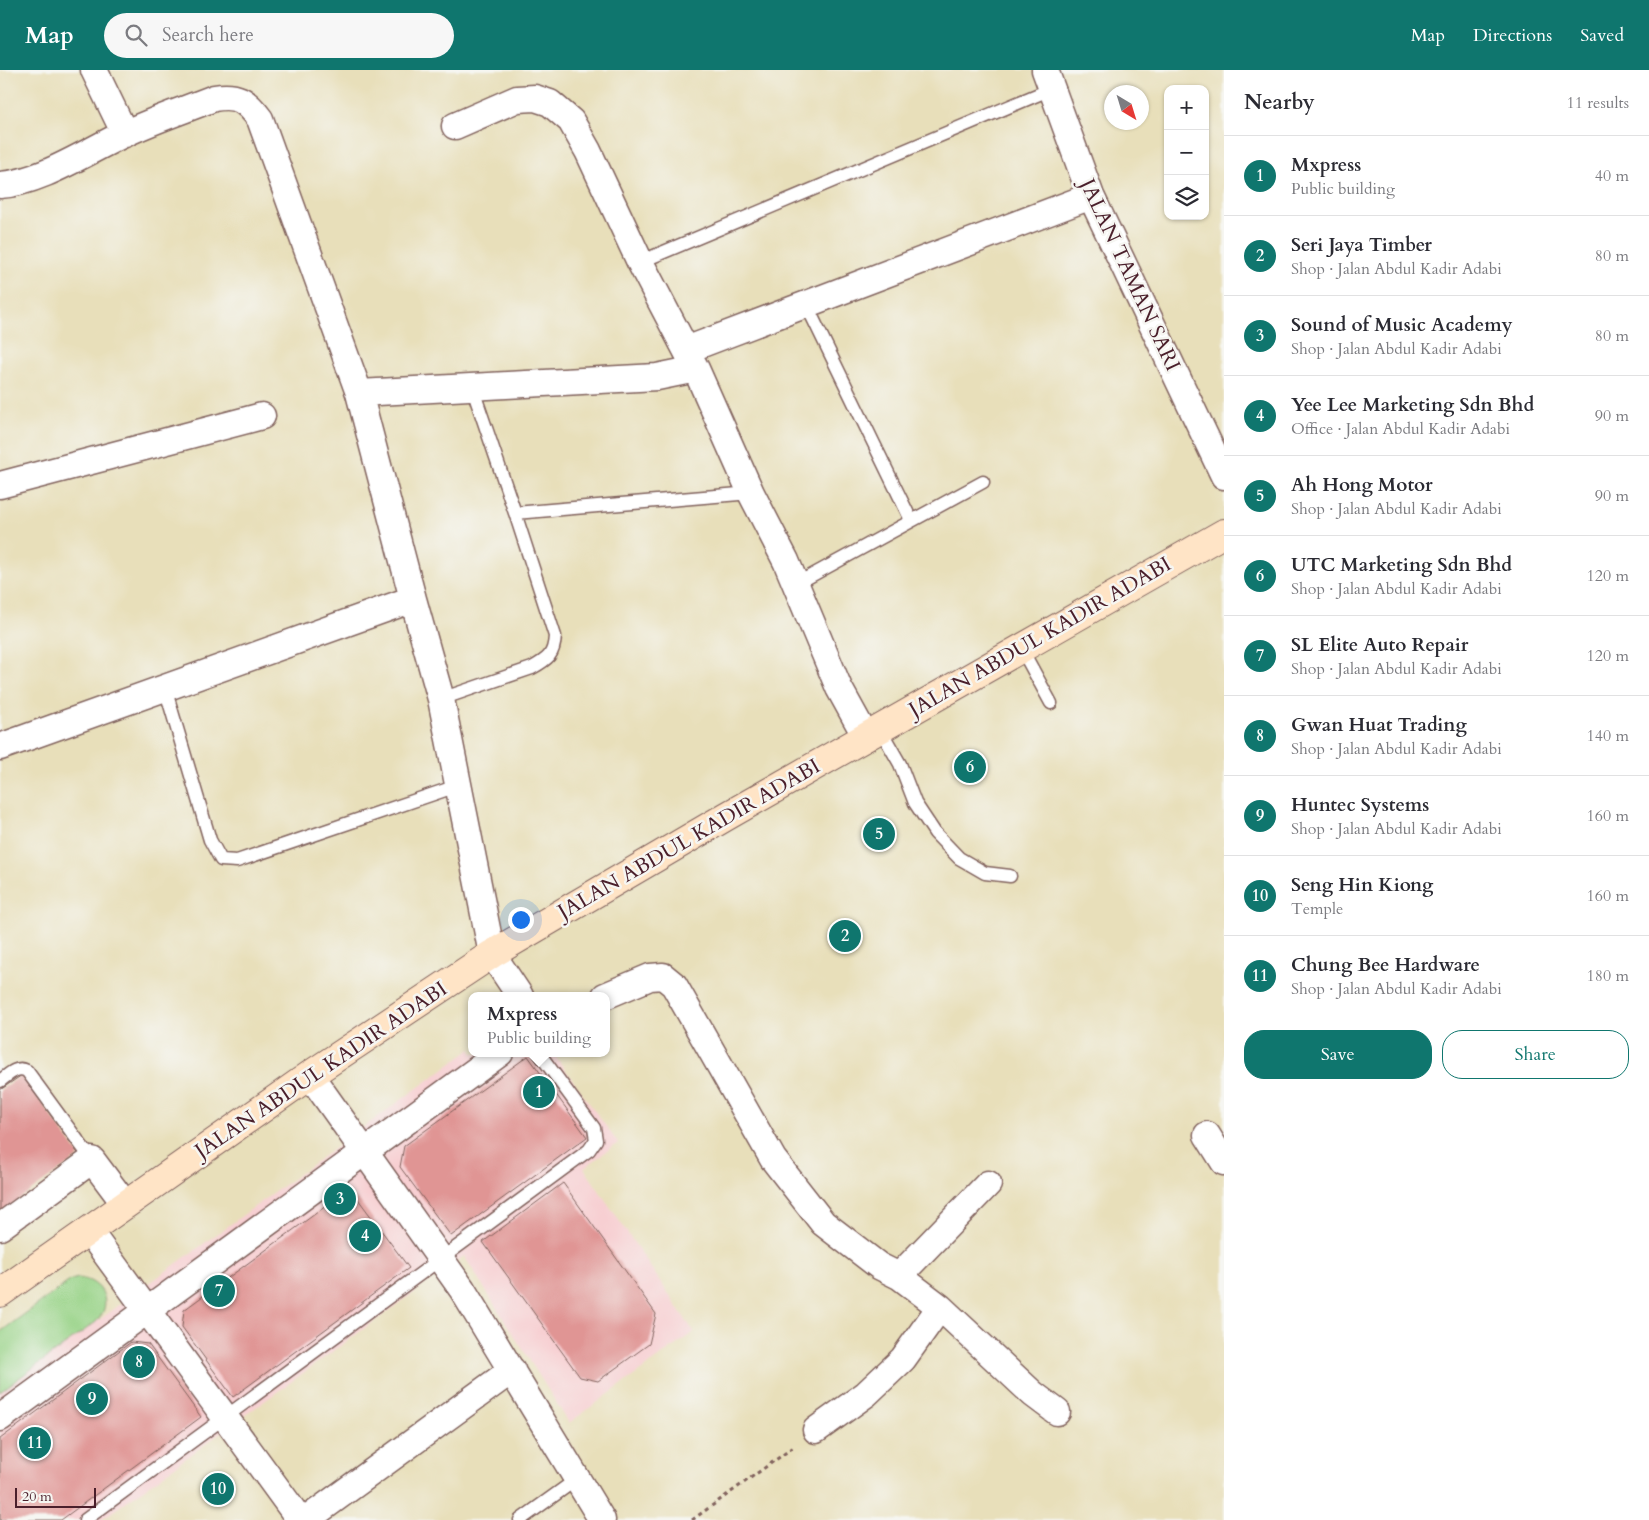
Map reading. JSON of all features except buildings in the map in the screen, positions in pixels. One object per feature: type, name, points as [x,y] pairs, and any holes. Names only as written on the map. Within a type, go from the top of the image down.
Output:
[{"type":"main road","name":"JALAN ABDUL KADIR ADABI","points":[[0,1293],[310,1074],[492,954],[718,821],[1224,534]]},
{"type":"street","points":[[94,70],[124,134]]},
{"type":"street","name":"JALAN TAMAN SARI","points":[[1048,80],[1091,196],[1224,476]]},
{"type":"street","points":[[0,185],[14,184],[48,171],[124,134],[214,98],[228,96],[242,100],[252,108],[260,119],[359,393],[441,700],[492,954],[517,992]]},
{"type":"street","points":[[455,126],[517,100],[535,98],[550,103],[571,121],[588,150],[640,262],[691,359],[751,493],[786,561],[839,688],[873,733]]},
{"type":"street","points":[[359,393],[657,377],[806,304],[1091,196]]},
{"type":"street","points":[[0,485],[262,416]]},
{"type":"street","points":[[0,747],[413,599]]},
{"type":"street","points":[[610,994],[650,977],[663,976],[674,985],[773,1159],[823,1223],[879,1266],[898,1276],[940,1307],[1033,1394],[1057,1412]]},
{"type":"street","points":[[0,1418],[495,1057]]},
{"type":"street","points":[[310,1074],[442,1259],[512,1370],[602,1520]]},
{"type":"street","points":[[1207,1135],[1224,1162]]},
{"type":"street","points":[[0,1227],[92,1160],[125,1204]]},
{"type":"street","points":[[898,1276],[988,1184]]},
{"type":"street","points":[[89,1231],[300,1520]]},
{"type":"street","points":[[816,1430],[866,1394],[903,1359],[940,1307]]},
{"type":"street","points":[[306,1520],[512,1370]]},
{"type":"lane","points":[[640,262],[1048,80]]},
{"type":"lane","points":[[806,304],[911,520]]},
{"type":"lane","points":[[441,700],[532,668],[545,660],[554,648],[555,636],[472,387]]},
{"type":"lane","points":[[796,584],[983,482]]},
{"type":"lane","points":[[515,513],[751,493]]},
{"type":"lane","points":[[1020,648],[1051,703]]},
{"type":"lane","points":[[165,688],[210,840],[221,860],[237,860],[457,786]]},
{"type":"lane","points":[[873,733],[900,764],[915,803],[935,833],[959,858],[985,873],[1010,876]]},
{"type":"lane","points":[[85,1520],[594,1146],[596,1140],[594,1128],[542,1057]]},
{"type":"lane","points":[[0,1081],[18,1069],[23,1068],[27,1071],[92,1160]]},
{"type":"lane","points":[[520,1520],[577,1478]]},
{"type":"path","points":[[692,1520],[816,1430]]},
{"type":"shaded area","points":[[468,1051],[468,1057],[556,1057],[618,1143],[584,1168],[694,1332],[569,1423],[464,1256],[101,1520],[0,1520],[0,1392]]},
{"type":"green space","points":[[78,1278],[94,1283],[103,1294],[105,1301],[101,1315],[96,1322],[0,1392],[0,1332],[71,1280]]},
{"type":"place","name":"UTC Marketing Sdn Bhd","points":[[970,767]]},
{"type":"place","name":"Ah Hong Motor","points":[[879,834]]},
{"type":"place","name":"Seri Jaya Timber","points":[[845,936]]},
{"type":"place","name":"Mxpress","points":[[539,1092]]},
{"type":"place","name":"Sound of Music Academy","points":[[340,1199]]},
{"type":"place","name":"Yee Lee Marketing Sdn Bhd","points":[[365,1236]]},
{"type":"place","name":"SL Elite Auto Repair","points":[[219,1291]]},
{"type":"place","name":"Gwan Huat Trading","points":[[139,1362]]},
{"type":"place","name":"Huntec Systems","points":[[92,1399]]},
{"type":"place","name":"Chung Bee Hardware","points":[[35,1443]]},
{"type":"place","name":"Seng Hin Kiong","points":[[218,1489]]}]
